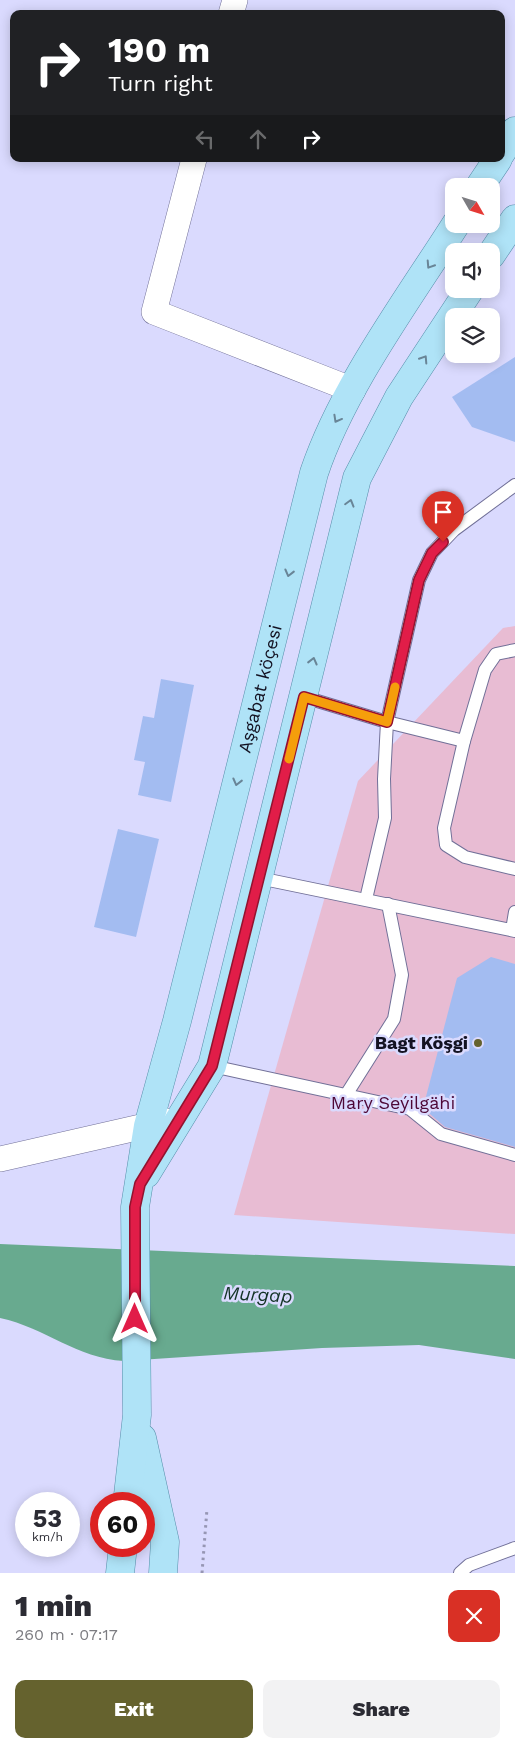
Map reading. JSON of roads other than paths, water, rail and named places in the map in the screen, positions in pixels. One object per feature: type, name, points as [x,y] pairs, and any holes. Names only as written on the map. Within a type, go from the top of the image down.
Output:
[{"type":"main road","points":[[505,147],[515,131]]},
{"type":"main road","points":[[485,178],[496,162]]},
{"type":"main road","points":[[499,243],[515,219]]},
{"type":"main road","name":"Aşgabat köçesi","points":[[128,1492],[137,1415],[135,1375],[137,1196],[148,1126],[177,1021],[314,473],[326,439],[353,390],[450,233]]},
{"type":"main road","points":[[137,1196],[212,1066],[357,478],[399,397],[464,298]]},
{"type":"main road","name":"Aşgabat köçesi","points":[[137,1415],[165,1542],[163,1573]]},
{"type":"main road","points":[[120,1573],[122,1557]]},
{"type":"street","points":[[193,162],[154,312],[353,390]]},
{"type":"street","points":[[0,1159],[181,1117]]},
{"type":"lane","points":[[366,899],[385,818],[384,779],[387,722],[419,580],[432,553],[454,530],[515,485]]},
{"type":"lane","points":[[515,650],[496,654],[485,670],[464,741],[444,828],[446,845],[465,857],[515,869]]},
{"type":"lane","points":[[304,697],[387,722],[464,741]]},
{"type":"lane","points":[[259,878],[513,930],[515,912]]},
{"type":"lane","points":[[346,1095],[394,1019],[402,975],[388,904]]},
{"type":"lane","points":[[212,1066],[410,1109],[441,1134],[515,1155]]},
{"type":"lane","points":[[460,1573],[469,1565],[515,1548]]},
{"type":"water","name":"Murgap","points":[[0,1244],[515,1266],[515,1359],[419,1345],[322,1348],[124,1361],[107,1359],[76,1349],[32,1329],[0,1318]]},
{"type":"place","name":"Bagt Köşgi","points":[[478,1043]]},
{"type":"park label","name":"Mary Seýilgähi","points":[[393,1103]]}]
